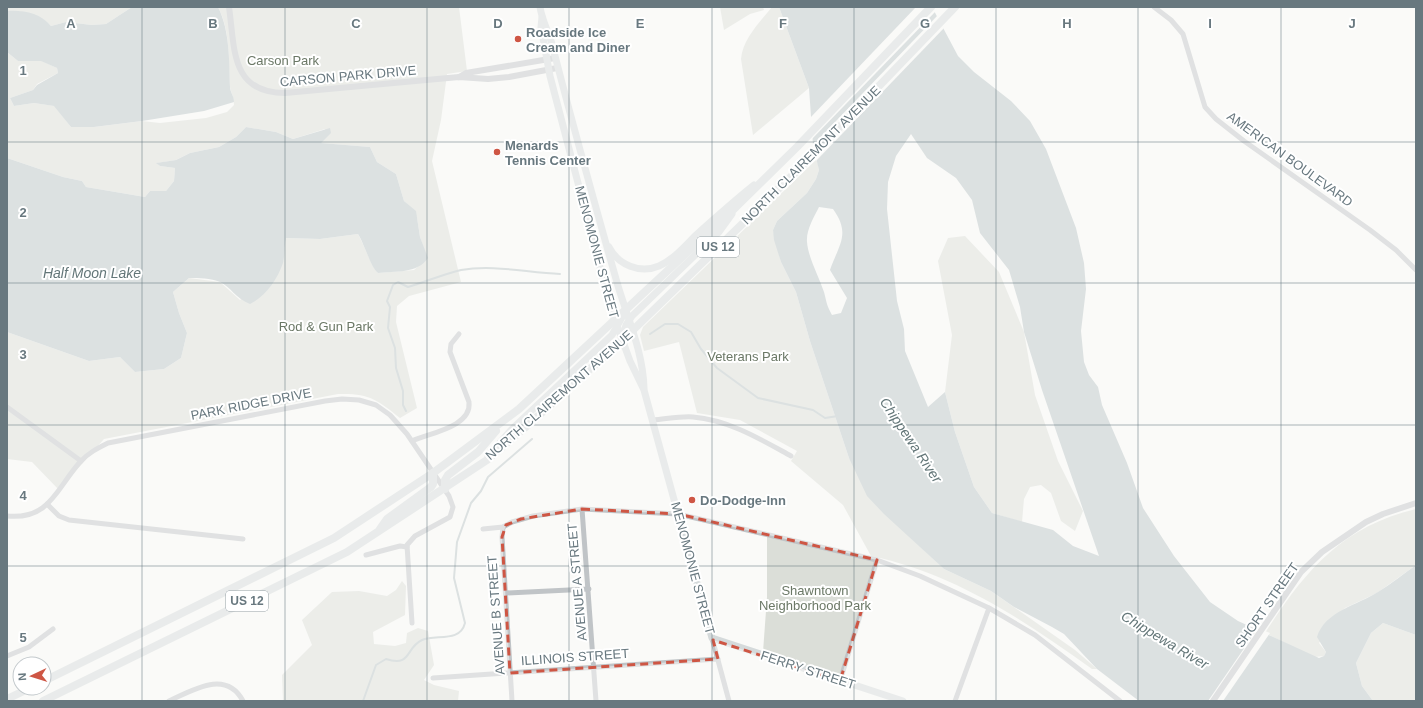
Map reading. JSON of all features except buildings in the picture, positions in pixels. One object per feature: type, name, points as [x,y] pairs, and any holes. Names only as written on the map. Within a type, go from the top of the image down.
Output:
[{"type":"main road","name":"MENOMONIE STREET","points":[[540,7],[542,16],[547,26],[557,68],[625,312],[644,368],[644,390]]},
{"type":"main road","name":"NORTH CLAIREMONT AVENUE","points":[[52,677],[334,538],[433,473],[506,420],[616,324],[625,312],[797,147],[931,7]]},
{"type":"main road","name":"NORTH CLAIREMONT AVENUE","points":[[43,701],[347,552],[445,489],[482,463],[528,425],[632,331],[804,164],[955,7]]},
{"type":"main road","name":"MENOMONIE STREET","points":[[542,16],[541,27],[549,70],[616,324],[630,361],[644,390],[712,638]]},
{"type":"main road","points":[[606,241],[618,258],[630,266],[640,269],[659,266],[675,255],[734,200],[769,174]]},
{"type":"main road","points":[[622,340],[628,320],[719,232],[736,207]]},
{"type":"main road","points":[[482,463],[504,437],[578,368],[616,324]]},
{"type":"main road","points":[[445,489],[445,480],[448,475],[478,452],[506,420]]},
{"type":"main road","points":[[377,532],[388,519],[433,484],[433,473]]},
{"type":"main road","name":"FERRY STREET","points":[[712,638],[903,701]]},
{"type":"street","name":"CARSON PARK DRIVE","points":[[229,7],[237,58],[241,72],[250,84],[264,91],[285,93],[459,77],[501,78],[557,68]]},
{"type":"street","name":"AMERICAN BOULEVARD","points":[[1154,7],[1171,20],[1183,34],[1205,107],[1216,119],[1244,141],[1370,230],[1396,250],[1416,270]]},
{"type":"street","name":"CARSON PARK DRIVE","points":[[459,77],[466,74],[555,58]]},
{"type":"street","points":[[412,441],[461,422],[469,411],[469,402],[450,352],[451,344],[459,334]]},
{"type":"street","name":"PARK RIDGE DRIVE","points":[[7,516],[29,516],[47,504],[80,461],[96,450],[119,440],[342,399],[359,400],[376,405],[398,422],[445,489],[453,507],[450,517],[415,536],[407,547]]},
{"type":"street","points":[[7,407],[80,461]]},
{"type":"street","points":[[653,420],[693,417],[725,423],[742,430],[791,456]]},
{"type":"street","name":"SHORT STREET","points":[[1213,701],[1301,572],[1322,552],[1366,522],[1382,514],[1416,503]]},
{"type":"street","points":[[47,504],[59,516],[69,520],[243,539]]},
{"type":"street","points":[[483,529],[504,527],[512,522],[527,518],[582,509],[678,514],[877,560],[938,583],[989,608],[1035,635],[1120,701]]},
{"type":"street","name":"AVENUE A STREET","points":[[582,509],[596,701]]},
{"type":"street","name":"AVENUE B STREET","points":[[504,527],[502,537],[512,701]]},
{"type":"street","points":[[366,555],[400,546],[407,547],[412,623]]},
{"type":"street","points":[[840,681],[877,560]]},
{"type":"street","points":[[506,593],[589,589]]},
{"type":"street","points":[[955,701],[989,608]]},
{"type":"street","points":[[7,656],[28,647],[53,629]]},
{"type":"street","name":"MENOMONIE STREET","points":[[712,638],[729,701]]},
{"type":"street","name":"ILLINOIS STREET","points":[[433,678],[718,659]]},
{"type":"street","points":[[170,701],[210,683],[225,685],[235,691],[243,701]]},
{"type":"highlighted area","points":[[582,509],[678,514],[877,560],[840,681],[713,640],[718,659],[510,673],[502,537],[506,525],[521,519]]},
{"type":"green space","points":[[7,7],[132,7],[106,24],[92,25],[66,22],[51,26],[37,16],[19,11],[7,11]]},
{"type":"green space","points":[[218,7],[459,7],[467,71],[447,74],[441,120],[432,161],[461,282],[409,296],[397,306],[396,322],[417,408],[400,418],[372,398],[357,395],[338,394],[104,439],[59,490],[32,462],[7,459],[7,332],[89,361],[120,357],[135,372],[164,369],[181,358],[187,333],[173,292],[189,278],[220,282],[240,300],[283,262],[285,238],[320,239],[358,234],[378,273],[414,270],[427,258],[420,237],[417,218],[412,209],[404,201],[396,174],[377,162],[370,147],[320,143],[325,129],[293,139],[276,132],[246,127],[236,137],[219,147],[190,153],[176,160],[157,163],[160,166],[175,168],[174,181],[166,191],[150,191],[145,197],[86,187],[82,181],[63,177],[7,158],[7,52],[18,61],[42,61],[57,68],[58,73],[37,84],[33,90],[10,98],[14,106],[34,103],[55,106],[71,127],[94,127],[142,121],[160,123],[206,118],[227,112],[234,105],[234,102],[230,87],[227,36]]},
{"type":"green space","points":[[720,7],[763,7],[764,10],[750,14],[724,30]]},
{"type":"green space","points":[[772,7],[779,7],[809,88],[753,135],[741,59],[742,52],[748,38]]},
{"type":"green space","name":"Veterans Park","points":[[817,159],[819,170],[816,179],[807,193],[777,221],[773,230],[781,262],[796,292],[810,341],[849,458],[909,536],[944,569],[991,591],[1075,650],[1097,669],[1092,669],[1014,616],[960,587],[932,574],[871,556],[843,505],[791,461],[797,451],[740,420],[697,413],[679,342],[644,351],[640,335],[643,327]]},
{"type":"green space","points":[[965,236],[999,272],[1024,332],[1035,395],[1058,461],[1083,511],[1075,531],[1061,521],[1051,493],[1041,485],[1030,487],[1024,499],[1022,522],[992,513],[974,487],[955,432],[945,392],[952,335],[938,261],[948,238]]},
{"type":"green space","points":[[1416,509],[1416,565],[1377,593],[1345,608],[1319,643],[1326,652],[1324,656],[1314,657],[1265,633],[1295,590],[1327,554],[1366,527],[1390,517]]},
{"type":"green space","name":"Shawntown Neighborhood Park","points":[[767,535],[877,560],[840,681],[763,652],[767,597]]},
{"type":"green space","points":[[402,581],[406,586],[405,615],[373,632],[374,644],[395,646],[406,643],[407,633],[418,628],[428,631],[434,665],[424,680],[434,685],[459,691],[458,701],[283,701],[282,675],[312,645],[302,620],[332,592],[359,591],[387,596],[396,590]]},
{"type":"green space","points":[[1383,623],[1416,635],[1416,701],[1373,701],[1362,686],[1356,663],[1371,633]]},
{"type":"water","points":[[132,7],[218,7],[227,36],[230,89],[234,102],[204,111],[94,127],[71,127],[54,106],[34,103],[14,106],[10,98],[33,90],[37,85],[58,73],[57,68],[41,61],[18,61],[7,52],[7,11],[20,11],[37,15],[51,26],[66,22],[92,25],[106,24]]},
{"type":"water","name":"Chippewa River","points":[[779,7],[932,7],[958,56],[974,72],[1011,101],[1030,121],[1046,149],[1076,228],[1084,263],[1086,289],[1081,331],[1084,362],[1089,375],[1098,387],[1102,405],[1127,463],[1143,508],[1174,556],[1210,602],[1238,621],[1319,658],[1324,656],[1326,652],[1317,637],[1321,628],[1327,621],[1343,610],[1370,597],[1388,586],[1416,565],[1416,635],[1383,623],[1371,633],[1356,663],[1362,686],[1373,701],[1139,701],[1097,669],[1064,634],[1014,607],[991,591],[944,569],[884,514],[867,496],[849,458],[810,341],[796,292],[781,262],[774,240],[773,230],[777,221],[807,193],[816,179],[819,170],[813,145],[809,88]],"holes":[[[911,134],[927,158],[956,178],[972,200],[980,233],[1009,270],[1020,307],[1024,332],[1042,390],[1099,556],[1073,546],[1053,530],[992,513],[974,487],[955,432],[945,392],[928,407],[905,351],[904,329],[897,301],[887,209],[888,182],[896,156]],[[819,207],[833,209],[841,225],[842,232],[840,246],[830,270],[847,298],[841,313],[832,315],[807,242],[809,228]]]},
{"type":"water","name":"Half Moon Lake","points":[[246,127],[276,132],[293,139],[330,128],[331,133],[321,143],[370,147],[377,162],[396,174],[404,201],[416,211],[420,237],[428,258],[418,267],[412,269],[398,272],[378,273],[375,270],[358,234],[320,239],[286,238],[283,263],[278,275],[266,292],[250,304],[245,302],[220,282],[209,279],[189,278],[173,292],[187,333],[181,358],[164,369],[135,372],[120,357],[89,361],[7,332],[7,158],[63,177],[82,181],[86,187],[145,197],[150,191],[166,191],[174,181],[175,168],[160,166],[156,163],[176,160],[190,153],[219,147],[236,137]]},
{"type":"pier","points":[[916,7],[934,7],[936,11],[811,140],[810,118]]},
{"type":"pier","points":[[938,15],[945,27],[816,161],[811,147]]},
{"type":"pier","points":[[1258,628],[1270,633],[1223,701],[1208,701]]},
{"type":"waterway","points":[[406,411],[403,405],[403,391],[396,368],[395,348],[388,328],[390,307],[387,301],[393,285],[398,282],[408,287],[461,270],[473,268],[498,268],[560,274]]},
{"type":"waterway","points":[[650,334],[665,324],[678,324],[691,332],[701,349],[717,368],[758,398],[813,410],[825,418],[838,416]]},
{"type":"waterway","points":[[363,701],[376,665],[386,659],[400,661],[404,659],[413,647],[422,640],[428,638],[453,636],[462,629],[465,623],[454,578],[457,542],[471,503],[481,491],[488,477],[532,439]]},
{"type":"place","name":"Roadside Ice Cream and Diner","points":[[518,39]]},
{"type":"place","name":"Menards Tennis Center","points":[[497,152]]},
{"type":"place","name":"Do-Dodge-Inn","points":[[692,500]]},
{"type":"park label","name":"Carson Park","points":[[283,60]]},
{"type":"park label","name":"Rod & Gun Park","points":[[326,326]]}]
